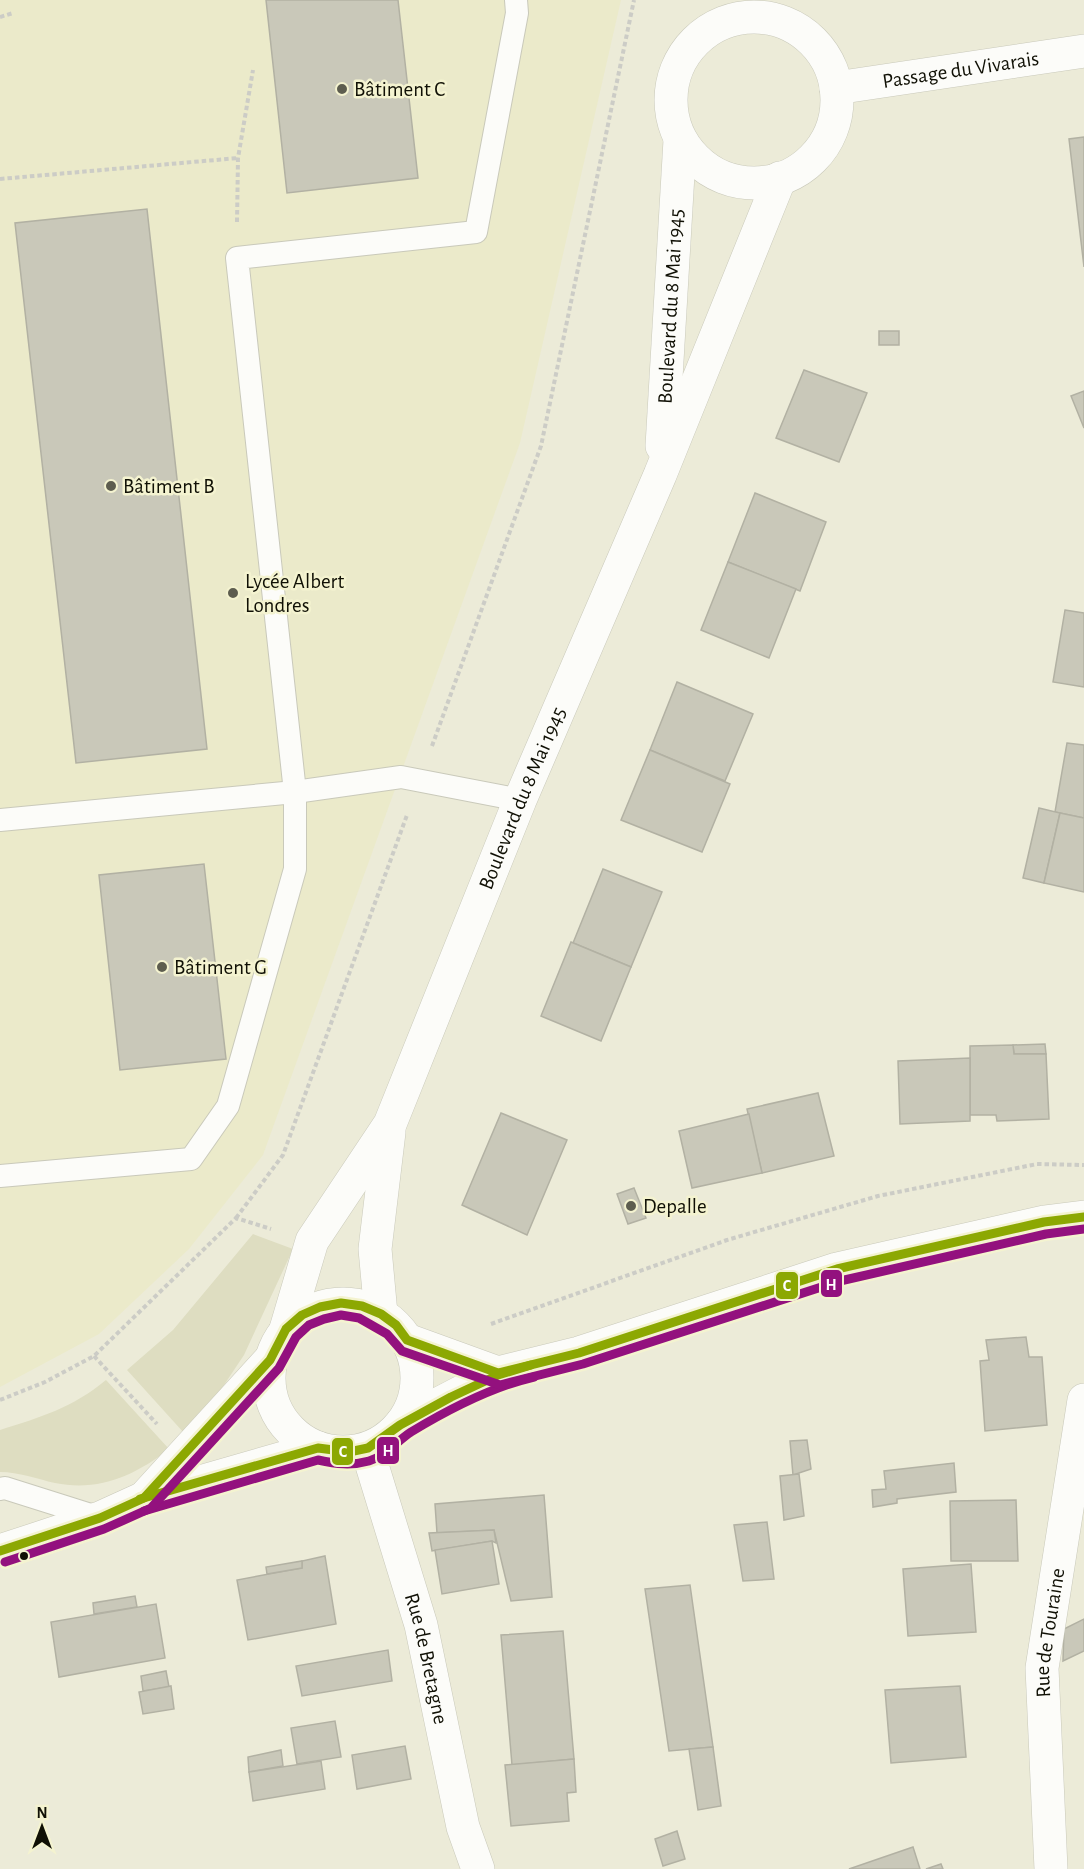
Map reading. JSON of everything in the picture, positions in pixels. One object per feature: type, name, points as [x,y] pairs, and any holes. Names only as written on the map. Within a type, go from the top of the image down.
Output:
[{"type":"street","points":[[725,11],[777,20],[801,31],[817,47],[830,66],[836,88],[836,116],[825,143],[806,165],[780,178],[758,183],[735,181],[713,173],[695,159],[680,140],[671,113],[672,84],[682,57],[725,11]]},
{"type":"street","name":"Passage du Vivarais","points":[[836,88],[1084,51]]},
{"type":"street","name":"Boulevard du 8 Mai 1945","points":[[660,475],[680,140]]},
{"type":"street","name":"Boulevard du 8 Mai 1945","points":[[286,1329],[312,1241],[390,1124],[520,800],[660,475],[780,178]]},
{"type":"street","name":"Boulevard du 8 Mai 1945","points":[[381,1314],[375,1249],[390,1124]]},
{"type":"street","points":[[270,1360],[268,1382],[272,1404],[283,1422],[299,1438],[318,1448],[342,1453],[367,1449],[386,1438],[402,1423],[498,1374],[579,1353],[837,1269],[1044,1222],[1084,1217]]},
{"type":"street","points":[[144,1498],[270,1360],[286,1329],[302,1315],[320,1306],[341,1303],[362,1306],[381,1314],[396,1325],[407,1340],[416,1360],[417,1382],[413,1404],[402,1423]]},
{"type":"street","points":[[407,1340],[498,1374]]},
{"type":"street","name":"Rue de Touraine","points":[[1051,1869],[1042,1668],[1084,1400]]},
{"type":"street","points":[[0,1551],[100,1518],[144,1498],[318,1448]]},
{"type":"street","name":"Rue de Bretagne","points":[[367,1449],[421,1625],[464,1827],[478,1869]]},
{"type":"lane","points":[[0,1176],[191,1159],[228,1106],[295,869],[295,792],[237,258],[476,232],[518,13],[516,0]]},
{"type":"lane","points":[[0,820],[295,792],[401,777],[520,800]]},
{"type":"lane","points":[[0,1489],[4,1488],[100,1518]]},
{"type":"path","points":[[0,1400],[45,1382],[94,1356],[236,1218],[284,1155],[541,446],[634,0]]},
{"type":"path","points":[[0,17],[12,13]]},
{"type":"path","points":[[237,258],[238,158],[253,70]]},
{"type":"path","points":[[0,179],[238,158]]},
{"type":"path","points":[[482,1325],[727,1240],[878,1196],[1037,1164],[1084,1165]]},
{"type":"path","points":[[236,1218],[312,1241]]},
{"type":"path","points":[[94,1356],[184,1454]]},
{"type":"shaded area","name":"Lycée Albert Londres","points":[[0,0],[621,0],[520,443],[263,1155],[189,1249],[99,1334],[0,1387]]},
{"type":"shaded area","points":[[253,1234],[293,1249],[244,1355],[218,1394],[184,1433],[127,1370],[173,1330]]},
{"type":"shaded area","points":[[106,1380],[169,1449],[130,1474],[102,1483],[71,1485],[21,1474],[0,1472],[0,1430],[68,1405]]},
{"type":"building","name":"Bâtiment C","points":[[266,0],[398,0],[418,178],[287,193]]},
{"type":"building","points":[[1084,137],[1084,267],[1069,139]]},
{"type":"building","name":"Bâtiment B","points":[[147,209],[207,749],[76,763],[15,223]]},
{"type":"building","points":[[879,331],[899,331],[899,345],[879,345]]},
{"type":"building","points":[[804,370],[867,393],[839,462],[776,438]]},
{"type":"building","points":[[1084,391],[1084,428],[1071,396]]},
{"type":"building","points":[[755,493],[826,522],[800,591],[728,562]]},
{"type":"building","points":[[728,562],[796,589],[769,658],[701,630]]},
{"type":"building","points":[[1065,610],[1084,613],[1084,687],[1053,682]]},
{"type":"building","points":[[677,682],[753,714],[725,781],[650,750]]},
{"type":"building","points":[[1067,743],[1084,745],[1084,818],[1055,812]]},
{"type":"building","points":[[650,750],[730,784],[702,852],[621,820]]},
{"type":"building","points":[[1039,808],[1060,813],[1044,883],[1023,878]]},
{"type":"building","points":[[1060,813],[1084,818],[1084,892],[1044,883]]},
{"type":"building","name":"Bâtiment G","points":[[204,864],[226,1059],[120,1070],[99,875]]},
{"type":"building","points":[[603,869],[662,892],[631,967],[573,943]]},
{"type":"building","points":[[571,942],[631,967],[601,1041],[541,1016]]},
{"type":"building","points":[[1045,1044],[1046,1054],[1014,1054],[1013,1045]]},
{"type":"building","points":[[1013,1045],[1014,1054],[1046,1054],[1049,1119],[997,1121],[996,1115],[970,1115],[970,1046]]},
{"type":"building","points":[[970,1058],[970,1121],[900,1124],[898,1061]]},
{"type":"building","points":[[818,1093],[834,1156],[762,1173],[747,1109]]},
{"type":"building","points":[[501,1113],[567,1140],[527,1235],[462,1205]]},
{"type":"building","points":[[749,1114],[762,1173],[692,1188],[679,1131]]},
{"type":"building","name":"Depalle","points":[[634,1188],[646,1218],[628,1224],[617,1194]]},
{"type":"building","points":[[1026,1337],[1029,1357],[1042,1357],[1047,1425],[985,1431],[980,1361],[989,1360],[986,1340]]},
{"type":"building","points":[[807,1440],[811,1469],[793,1475],[790,1441]]},
{"type":"building","points":[[954,1463],[956,1492],[897,1499],[897,1503],[873,1507],[872,1490],[886,1489],[884,1471]]},
{"type":"building","points":[[799,1474],[804,1516],[784,1520],[780,1476]]},
{"type":"building","points":[[544,1495],[552,1597],[511,1601],[494,1530],[437,1533],[435,1504]]},
{"type":"building","points":[[1016,1500],[1018,1561],[951,1561],[950,1501]]},
{"type":"building","points":[[767,1522],[774,1579],[743,1581],[734,1525]]},
{"type":"building","points":[[494,1530],[496,1543],[492,1541],[432,1551],[429,1533]]},
{"type":"building","points":[[492,1541],[499,1584],[442,1594],[435,1550]]},
{"type":"building","points":[[325,1556],[336,1624],[248,1640],[237,1580],[302,1568],[302,1561]]},
{"type":"building","points":[[302,1561],[302,1568],[267,1574],[266,1567]]},
{"type":"building","points":[[971,1564],[976,1632],[908,1636],[903,1569]]},
{"type":"building","points":[[690,1585],[713,1747],[669,1751],[645,1589]]},
{"type":"building","points":[[135,1596],[137,1607],[94,1614],[93,1603]]},
{"type":"building","points":[[156,1604],[165,1658],[59,1677],[51,1622]]},
{"type":"building","points":[[1084,1619],[1084,1651],[1063,1661],[1064,1629]]},
{"type":"building","points":[[563,1631],[574,1759],[512,1765],[501,1635]]},
{"type":"building","points":[[388,1650],[392,1681],[302,1696],[296,1666]]},
{"type":"building","points":[[166,1671],[169,1687],[143,1691],[141,1676]]},
{"type":"building","points":[[171,1686],[174,1709],[143,1714],[139,1692]]},
{"type":"building","points":[[960,1686],[966,1757],[891,1763],[885,1690]]},
{"type":"building","points":[[335,1721],[341,1757],[297,1764],[291,1728]]},
{"type":"building","points":[[405,1746],[411,1779],[357,1789],[352,1755]]},
{"type":"building","points":[[713,1747],[721,1806],[698,1810],[689,1749]]},
{"type":"building","points":[[281,1750],[283,1766],[249,1772],[248,1757]]},
{"type":"building","points":[[574,1759],[576,1792],[567,1793],[569,1821],[511,1826],[505,1765]]},
{"type":"building","points":[[321,1761],[325,1789],[253,1801],[249,1772]]},
{"type":"building","points":[[677,1831],[685,1859],[663,1866],[655,1839]]},
{"type":"building","points":[[913,1847],[920,1869],[849,1869]]},
{"type":"building","points":[[941,1864],[943,1869],[926,1869]]},
{"type":"transit line","name":"C","points":[[0,1551],[100,1518],[144,1498],[270,1360],[286,1329],[302,1315],[320,1307],[341,1303],[362,1306],[381,1314],[396,1325],[407,1340],[498,1373],[579,1353],[837,1269],[1044,1222],[1084,1217]]},
{"type":"transit line","name":"H","points":[[5,1562],[104,1529],[151,1508],[279,1368],[296,1337],[309,1325],[324,1319],[341,1315],[359,1318],[387,1334],[402,1351],[500,1385],[583,1364],[840,1281],[1046,1234],[1084,1229]]},
{"type":"transit line","name":"C","points":[[140,1499],[318,1448],[349,1452],[368,1448],[400,1425],[451,1397],[498,1375],[531,1365]]},
{"type":"transit line","name":"H","points":[[144,1511],[318,1460],[356,1464],[375,1459],[411,1432],[455,1407],[486,1393],[534,1377]]},
{"type":"place","name":"Bâtiment C","points":[[342,89]]},
{"type":"place","name":"Bâtiment B","points":[[111,486]]},
{"type":"place","name":"Lycée Albert Londres","points":[[233,593]]},
{"type":"place","name":"Bâtiment G","points":[[162,967]]},
{"type":"place","name":"Depalle","points":[[631,1206]]}]
